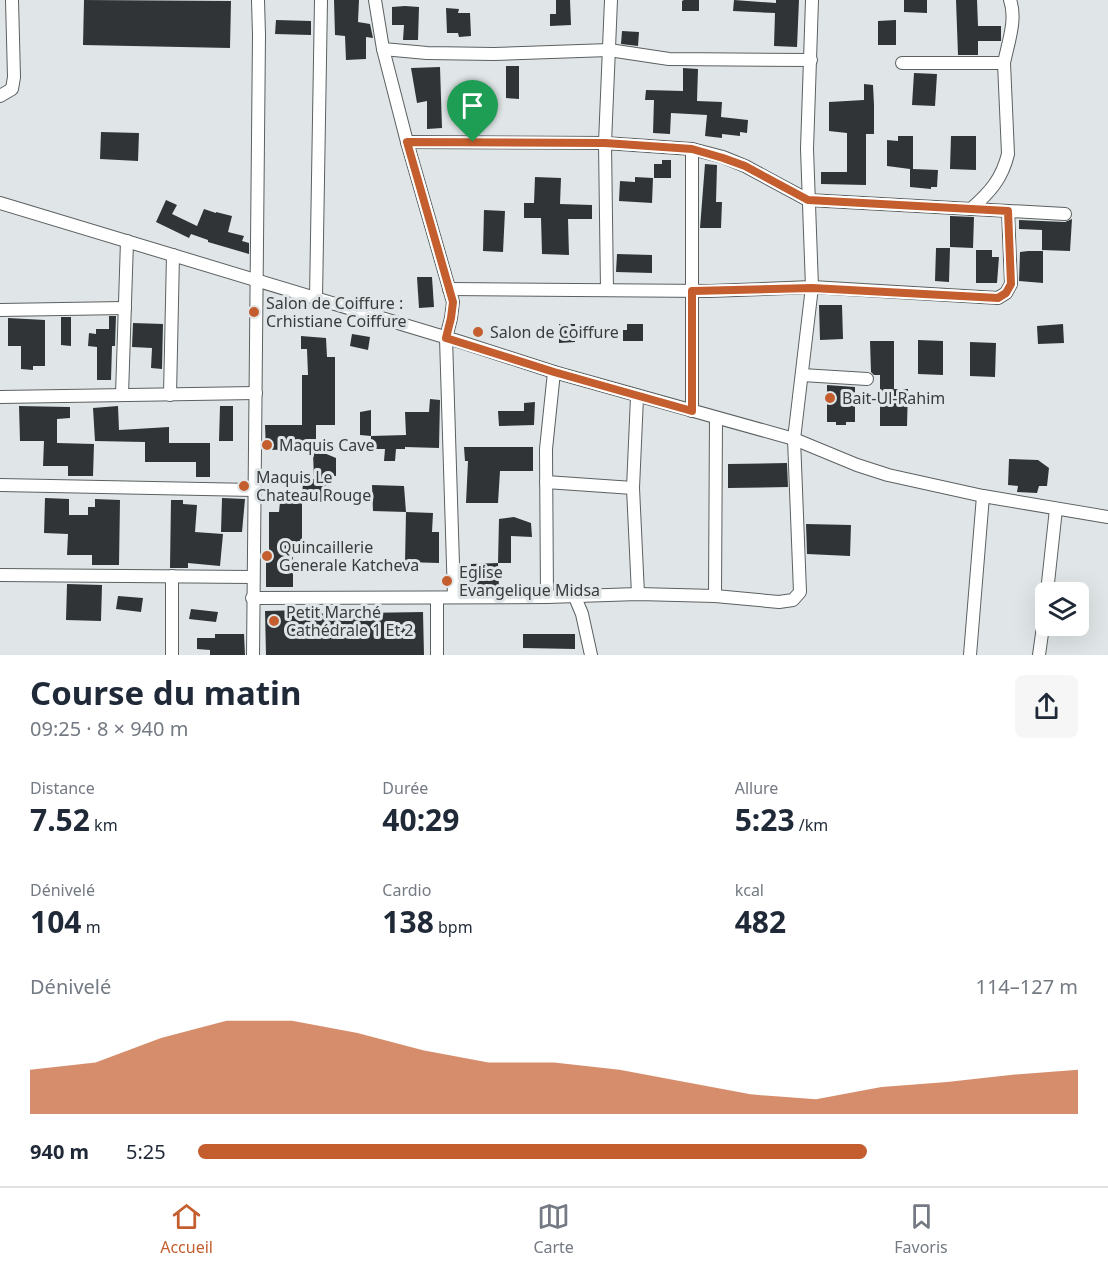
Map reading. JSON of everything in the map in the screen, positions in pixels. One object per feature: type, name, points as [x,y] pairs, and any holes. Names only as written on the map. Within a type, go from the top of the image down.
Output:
[{"type":"street","points":[[0,96],[12,89],[14,77],[12,0]]},
{"type":"street","points":[[253,655],[260,35],[258,0]]},
{"type":"street","points":[[316,298],[321,0]]},
{"type":"street","points":[[375,0],[383,50],[453,302],[446,338],[454,597]]},
{"type":"street","points":[[607,290],[605,143],[611,0]]},
{"type":"street","points":[[252,598],[575,597],[638,594],[715,596],[779,602],[793,600],[800,592],[794,439],[812,288],[807,149],[812,0]]},
{"type":"street","points":[[971,208],[997,183],[1005,169],[1008,154],[1004,63],[1011,30],[1010,0]]},
{"type":"street","points":[[383,50],[483,54],[609,50],[669,59],[811,60]]},
{"type":"street","points":[[902,63],[1004,63]]},
{"type":"street","points":[[407,142],[605,143],[692,149],[745,166],[808,200],[1065,214]]},
{"type":"street","points":[[692,149],[692,411]]},
{"type":"street","points":[[0,203],[637,397],[794,439],[888,475],[983,496],[1108,517]]},
{"type":"street","points":[[449,289],[692,291],[812,288],[998,298],[1006,293],[1011,284],[1008,211]]},
{"type":"street","points":[[122,395],[127,241]]},
{"type":"street","points":[[170,394],[173,255]]},
{"type":"street","points":[[0,310],[125,308]]},
{"type":"street","points":[[547,597],[546,449],[554,372]]},
{"type":"street","points":[[802,375],[867,379]]},
{"type":"street","points":[[0,397],[256,393]]},
{"type":"street","points":[[637,397],[633,488],[638,594]]},
{"type":"street","points":[[715,596],[716,418]]},
{"type":"street","points":[[546,482],[633,488]]},
{"type":"street","points":[[0,484],[254,490]]},
{"type":"street","points":[[970,655],[983,496]]},
{"type":"street","points":[[1048,582],[1056,509]]},
{"type":"street","points":[[0,575],[253,577]]},
{"type":"street","points":[[172,576],[172,655]]},
{"type":"street","points":[[437,597],[437,655]]},
{"type":"street","points":[[575,597],[582,614],[591,655]]},
{"type":"street","points":[[1039,655],[1042,636]]},
{"type":"building","points":[[84,0],[231,1],[230,48],[83,45]]},
{"type":"building","points":[[334,0],[359,0],[358,22],[370,24],[373,38],[366,37],[366,59],[346,60],[345,36],[335,35]]},
{"type":"building","points":[[556,0],[570,0],[571,25],[550,26],[550,14],[556,14]]},
{"type":"building","points":[[684,0],[699,0],[699,11],[682,11]]},
{"type":"building","points":[[734,0],[776,3],[776,0],[799,0],[797,47],[774,46],[775,13],[733,11]]},
{"type":"building","points":[[904,0],[927,0],[927,13],[904,12]]},
{"type":"building","points":[[956,0],[977,0],[978,26],[1001,26],[1001,41],[978,41],[978,55],[958,55]]},
{"type":"building","points":[[392,7],[419,7],[418,40],[403,40],[404,25],[392,25]]},
{"type":"building","points":[[446,8],[459,9],[458,13],[470,13],[471,36],[459,37],[458,33],[447,33]]},
{"type":"building","points":[[276,20],[311,21],[311,35],[275,34]]},
{"type":"building","points":[[896,20],[896,45],[878,45],[878,21]]},
{"type":"building","points":[[622,31],[639,32],[638,46],[621,44]]},
{"type":"building","points":[[506,66],[519,66],[519,99],[506,98]]},
{"type":"building","points":[[440,67],[442,128],[427,129],[427,101],[417,103],[411,68]]},
{"type":"building","points":[[683,68],[698,69],[697,101],[722,102],[721,117],[748,120],[747,133],[740,132],[740,136],[722,134],[722,138],[705,136],[707,115],[671,113],[670,134],[653,133],[654,100],[645,100],[646,90],[683,91]]},
{"type":"building","points":[[914,73],[937,74],[935,106],[912,105]]},
{"type":"building","points":[[864,84],[873,85],[874,105],[874,134],[866,134],[866,185],[821,184],[821,172],[847,172],[847,133],[829,131],[829,102],[864,100]]},
{"type":"building","points":[[460,99],[468,99],[469,127],[460,127]]},
{"type":"building","points":[[101,132],[139,133],[138,161],[100,159]]},
{"type":"building","points":[[898,136],[913,136],[913,169],[938,170],[937,187],[931,187],[931,189],[910,187],[910,169],[887,166],[887,140],[898,141]]},
{"type":"building","points":[[951,136],[976,136],[976,170],[950,169]]},
{"type":"building","points":[[662,160],[671,160],[671,178],[654,178],[654,164],[662,164]]},
{"type":"building","points":[[705,164],[717,165],[716,202],[722,202],[721,228],[700,228]]},
{"type":"building","points":[[535,177],[561,178],[560,204],[592,205],[592,219],[568,219],[569,255],[542,254],[541,218],[524,218],[524,203],[534,203]]},
{"type":"building","points":[[635,177],[653,178],[652,203],[619,201],[620,181],[635,182]]},
{"type":"building","points":[[166,200],[177,205],[172,214],[197,226],[204,209],[232,216],[228,232],[244,236],[242,241],[249,243],[249,254],[208,242],[208,240],[191,234],[189,238],[156,222]]},
{"type":"building","points":[[484,210],[505,211],[503,252],[483,251]]},
{"type":"building","points":[[950,216],[974,217],[973,248],[950,247]]},
{"type":"building","points":[[1072,219],[1070,251],[1042,250],[1042,230],[1019,229],[1019,220],[1065,222]]},
{"type":"building","points":[[936,248],[950,248],[949,282],[935,281]]},
{"type":"building","points":[[976,250],[992,250],[992,257],[999,257],[997,283],[976,283]]},
{"type":"building","points":[[1043,251],[1043,283],[1019,281],[1020,252]]},
{"type":"building","points":[[617,254],[652,255],[652,273],[616,272]]},
{"type":"building","points":[[417,277],[432,277],[434,307],[419,308]]},
{"type":"building","points":[[819,305],[842,305],[843,339],[820,340]]},
{"type":"building","points":[[109,316],[116,316],[111,380],[97,380],[97,347],[88,346],[89,333],[96,334],[96,329],[109,329]]},
{"type":"building","points":[[61,317],[71,317],[71,346],[61,345]]},
{"type":"building","points":[[8,318],[45,320],[45,366],[33,366],[33,370],[21,369],[21,346],[8,346]]},
{"type":"building","points":[[133,323],[163,324],[162,369],[151,368],[152,348],[132,347]]},
{"type":"building","points":[[559,324],[575,324],[575,342],[559,343]]},
{"type":"building","points":[[627,324],[643,324],[643,341],[623,341],[623,330],[627,330]]},
{"type":"building","points":[[1063,324],[1064,343],[1038,344],[1037,326]]},
{"type":"building","points":[[352,334],[370,337],[368,350],[350,346]]},
{"type":"building","points":[[301,336],[326,338],[327,357],[335,357],[335,425],[316,425],[316,449],[266,450],[265,425],[302,425],[302,375],[308,375],[307,349],[301,349]]},
{"type":"building","points":[[918,340],[943,341],[943,375],[918,374]]},
{"type":"building","points":[[870,341],[894,341],[894,389],[908,389],[907,426],[880,426],[880,375],[874,375],[871,372]]},
{"type":"building","points":[[970,342],[996,343],[995,377],[970,376]]},
{"type":"building","points":[[827,385],[855,387],[855,422],[836,425],[836,422],[827,422]]},
{"type":"building","points":[[430,399],[440,400],[439,448],[396,449],[395,461],[384,461],[385,449],[371,449],[371,436],[406,435],[405,412],[429,412]]},
{"type":"building","points":[[535,402],[534,425],[499,426],[498,411],[524,411],[524,403]]},
{"type":"building","points":[[19,406],[70,407],[70,418],[57,419],[57,443],[94,444],[93,476],[68,476],[68,466],[43,466],[44,441],[20,441]]},
{"type":"building","points":[[118,406],[119,430],[169,427],[169,443],[210,443],[210,477],[196,477],[196,462],[145,462],[145,442],[95,441],[93,408]]},
{"type":"building","points":[[220,406],[233,406],[233,441],[219,441]]},
{"type":"building","points":[[371,410],[371,436],[360,435],[360,412]]},
{"type":"building","points":[[464,447],[533,447],[533,471],[500,471],[498,503],[466,503],[468,461],[465,461]]},
{"type":"building","points":[[313,453],[324,453],[336,458],[336,476],[329,476],[328,502],[302,501],[303,479],[314,479]]},
{"type":"building","points":[[1009,459],[1038,460],[1049,468],[1047,486],[1039,486],[1037,493],[1017,492],[1018,486],[1008,485]]},
{"type":"building","points":[[787,463],[788,487],[728,488],[728,464]]},
{"type":"building","points":[[372,485],[404,486],[406,512],[373,511]]},
{"type":"building","points":[[45,498],[69,499],[69,515],[88,515],[88,507],[95,507],[95,499],[120,500],[119,565],[92,565],[92,555],[67,555],[68,534],[44,533]]},
{"type":"building","points":[[222,498],[245,499],[242,532],[221,532]]},
{"type":"building","points":[[171,500],[183,500],[183,504],[197,505],[195,532],[223,534],[220,566],[188,563],[188,568],[170,568]]},
{"type":"building","points":[[302,501],[302,553],[293,553],[293,587],[266,587],[269,512],[279,512],[280,502]]},
{"type":"building","points":[[406,512],[433,513],[432,532],[439,532],[439,563],[405,562]]},
{"type":"building","points":[[514,517],[531,523],[532,537],[511,536],[511,563],[498,563],[499,519]]},
{"type":"building","points":[[806,524],[851,525],[850,556],[807,554]]},
{"type":"building","points":[[498,563],[499,589],[471,589],[471,564]]},
{"type":"building","points":[[67,584],[102,585],[101,621],[66,620]]},
{"type":"building","points":[[118,596],[143,598],[141,612],[116,609]]},
{"type":"building","points":[[191,609],[218,612],[216,622],[189,619]]},
{"type":"building","points":[[303,610],[303,614],[423,612],[424,655],[266,655],[265,611]]},
{"type":"building","points":[[215,634],[244,634],[245,655],[210,655],[210,650],[197,649],[197,638],[215,638]]},
{"type":"building","points":[[523,634],[575,634],[575,649],[523,648]]},
{"type":"place","name":"Salon de Coiffure : Crhistiane Coiffure","points":[[254,312]]},
{"type":"place","name":"Salon de Coiffure","points":[[478,332]]},
{"type":"place","name":"Bait-Ul-Rahim","points":[[830,398]]},
{"type":"place","name":"Maquis Cave","points":[[267,445]]},
{"type":"place","name":"Maquis Le Chateau Rouge","points":[[244,486]]},
{"type":"place","name":"Quincaillerie Generale Katcheva","points":[[267,556]]},
{"type":"place","name":"Eglise Evangelique Midsa","points":[[447,581]]},
{"type":"place","name":"Petit Marché Cathédrale 1 Et 2","points":[[274,621]]},
{"type":"route","points":[[407,142],[473,142],[605,143],[692,149],[745,166],[808,200],[1008,211],[1011,284],[1006,293],[998,298],[812,288],[692,291],[692,411],[637,397],[446,338],[453,302],[407,142]]}]
